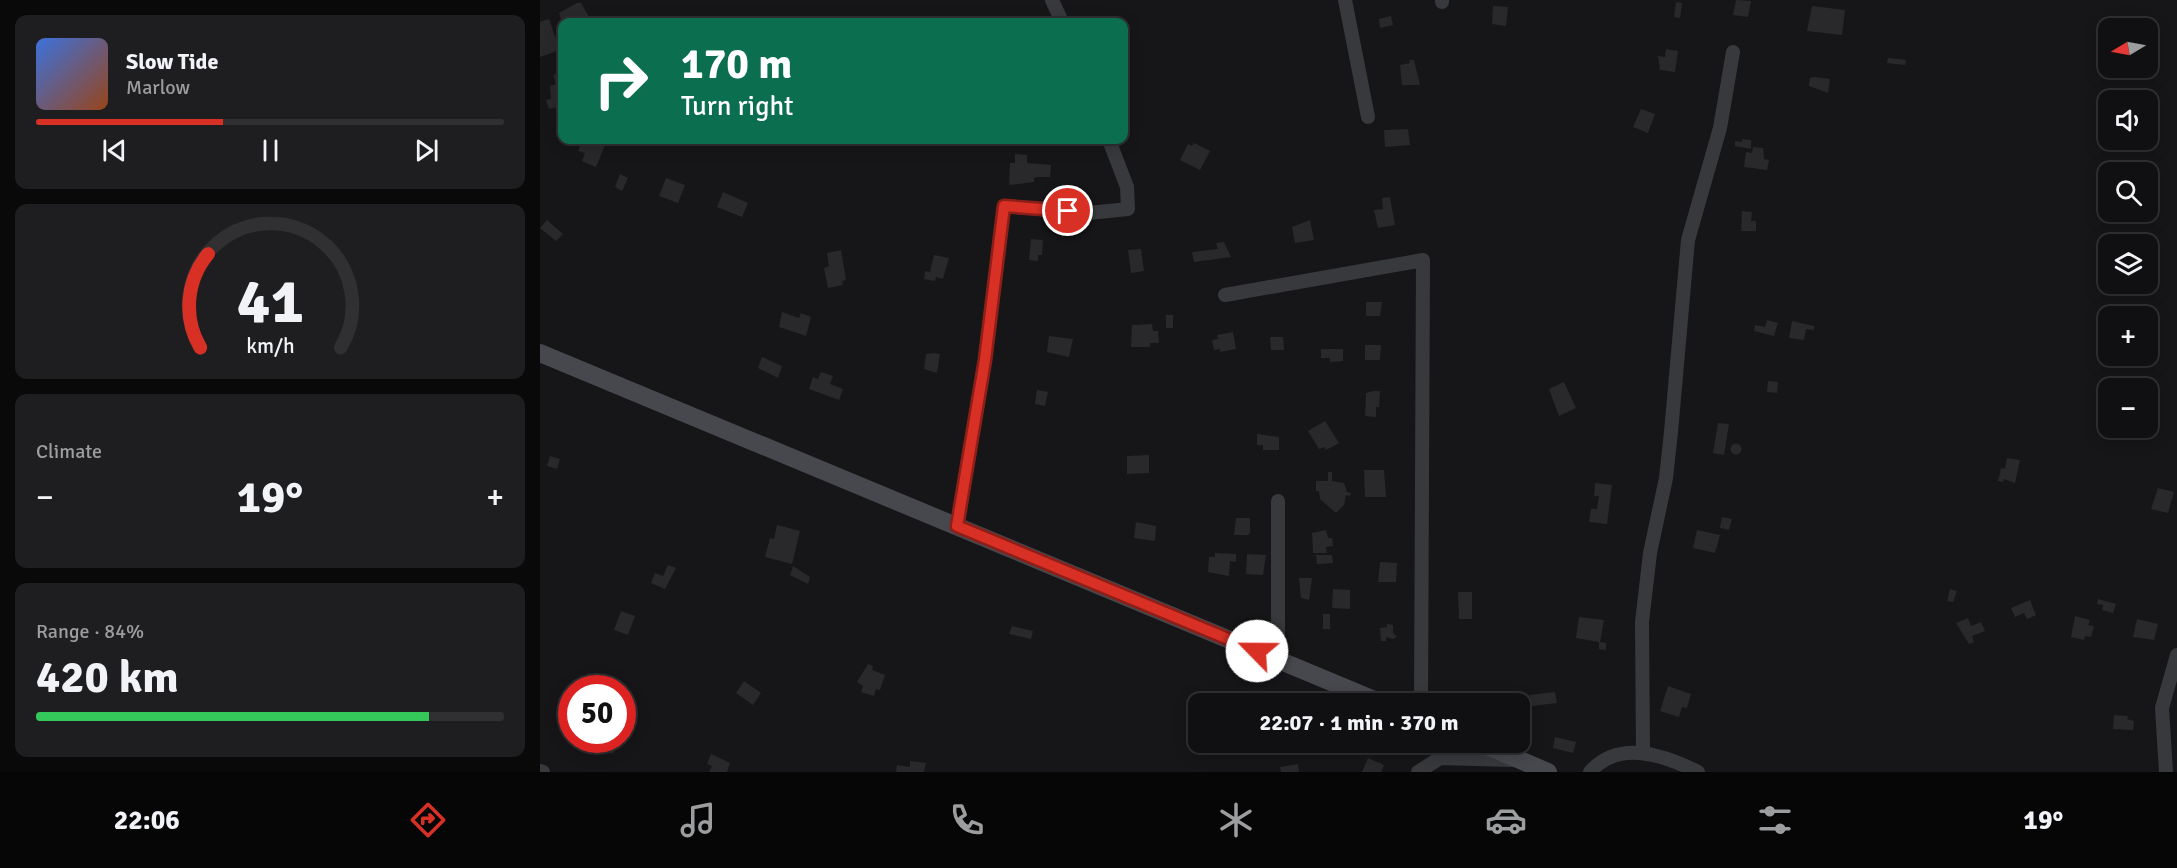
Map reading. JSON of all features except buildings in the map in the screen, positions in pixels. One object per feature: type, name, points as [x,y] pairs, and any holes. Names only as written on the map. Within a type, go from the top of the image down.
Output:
[{"type":"main road","points":[[540,353],[1358,693]]},
{"type":"main road","points":[[1504,753],[1548,772]]},
{"type":"street","points":[[1053,0],[1060,18]]},
{"type":"street","points":[[1345,0],[1368,117]]},
{"type":"street","points":[[1643,751],[1642,622],[1650,553],[1666,478],[1688,240],[1720,128],[1733,52]]},
{"type":"street","points":[[957,526],[985,360],[1004,206],[1089,213],[1128,210],[1127,187],[1111,144]]},
{"type":"street","points":[[1225,295],[1423,260],[1421,693]]},
{"type":"street","points":[[1278,501],[1278,659]]},
{"type":"street","points":[[2166,772],[2162,708],[2177,655]]},
{"type":"street","points":[[1590,772],[1599,761],[1621,754],[1643,751],[1669,766],[1698,772]]},
{"type":"street","points":[[1421,771],[1440,758],[1521,760]]},
{"type":"route","points":[[1068,211],[1004,206],[985,360],[957,526],[1257,651]]}]
